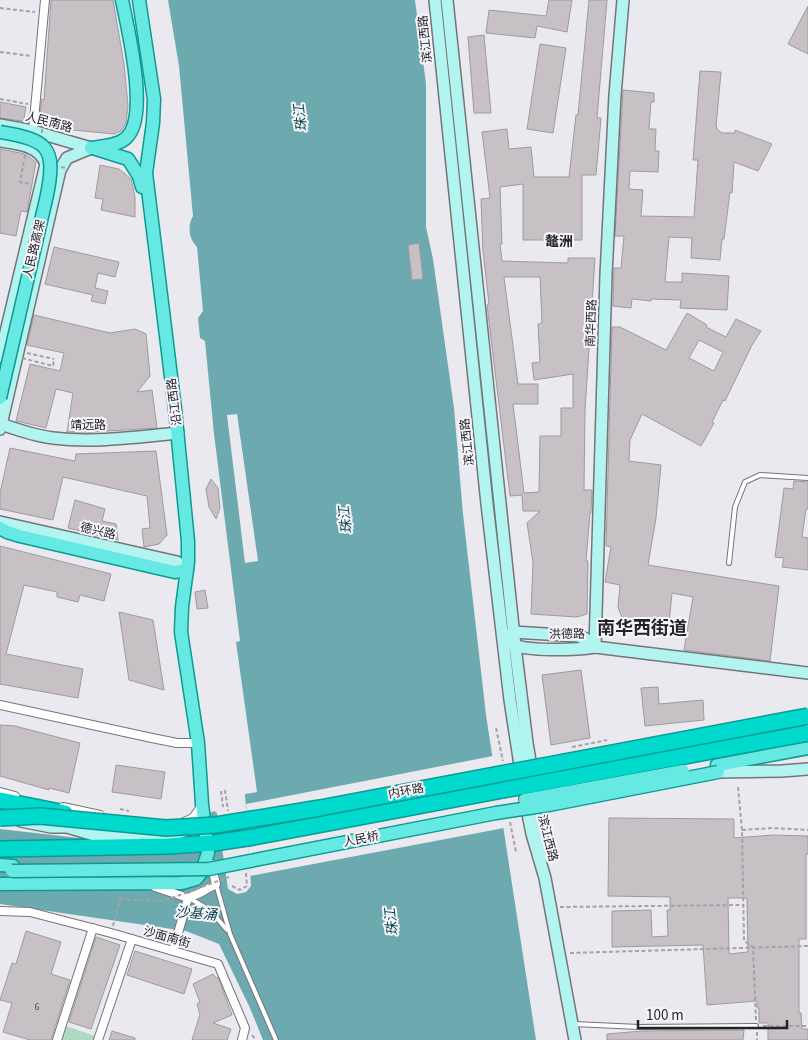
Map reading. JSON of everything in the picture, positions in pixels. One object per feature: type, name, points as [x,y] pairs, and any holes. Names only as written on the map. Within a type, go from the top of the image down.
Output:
[{"type":"highway","name":"内环路","points":[[0,817],[40,816],[133,819],[182,828],[240,822],[808,716]]},
{"type":"highway","name":"内环路","points":[[0,849],[112,848],[254,837],[808,733]]},
{"type":"highway","points":[[0,800],[133,819]]},
{"type":"main road","points":[[0,357],[46,181],[60,170],[66,158],[90,148],[122,141],[128,137],[135,122],[137,92],[122,0]]},
{"type":"main road","name":"沿江西路","points":[[139,0],[154,98],[153,123],[146,173],[149,211],[178,434],[188,541],[181,632],[198,744],[202,804],[207,842]]},
{"type":"main road","name":"滨江西路","points":[[435,0],[483,465],[516,749],[532,834],[545,878]]},
{"type":"main road","name":"滨江西路","points":[[447,0],[513,632],[527,743],[542,831],[545,878],[574,1040]]},
{"type":"main road","name":"南华西路","points":[[595,647],[606,275],[616,88],[623,0]]},
{"type":"main road","name":"人民南路","points":[[0,125],[33,131],[90,148]]},
{"type":"main road","name":"人民路高架","points":[[0,132],[34,139],[41,143],[52,163],[0,398]]},
{"type":"main road","points":[[0,141],[33,148],[43,158],[46,181],[18,354],[0,426]]},
{"type":"main road","points":[[90,148],[128,159],[139,176],[149,211]]},
{"type":"main road","name":"靖远路","points":[[0,426],[41,436],[69,439],[178,434]]},
{"type":"main road","name":"德兴路","points":[[0,522],[177,562],[187,570]]},
{"type":"main road","points":[[0,528],[20,536],[175,572],[187,570]]},
{"type":"main road","points":[[503,640],[513,632]]},
{"type":"main road","name":"洪德路","points":[[513,632],[578,636],[586,639],[595,647]]},
{"type":"main road","name":"洪德路","points":[[503,640],[515,646],[577,649],[595,647]]},
{"type":"main road","points":[[595,647],[808,673]]},
{"type":"main road","points":[[718,768],[758,751],[808,740]]},
{"type":"main road","points":[[718,768],[808,748]]},
{"type":"main road","points":[[718,768],[808,755]]},
{"type":"main road","points":[[718,768],[782,771],[808,769]]},
{"type":"main road","name":"人民桥","points":[[0,865],[208,864],[517,802],[718,768]]},
{"type":"main road","name":"人民桥","points":[[0,871],[209,869],[496,813],[549,805],[718,768]]},
{"type":"main road","points":[[0,807],[38,814],[67,827],[105,837],[168,836],[183,832],[194,825],[202,804]]},
{"type":"main road","points":[[0,817],[41,825],[67,827]]},
{"type":"main road","points":[[0,884],[182,883],[196,879],[201,872],[207,842]]},
{"type":"street","points":[[33,131],[45,0]]},
{"type":"street","points":[[0,705],[152,738],[198,744]]},
{"type":"street","points":[[0,792],[92,814],[159,823],[179,823],[190,820],[202,804]]},
{"type":"street","points":[[139,884],[160,887],[188,898],[200,894],[216,884],[207,842]]},
{"type":"street","points":[[173,948],[188,898]]},
{"type":"street","name":"沙面南街","points":[[0,911],[30,912],[173,948],[218,964],[245,1028],[242,1040]]},
{"type":"street","points":[[58,1040],[93,928]]},
{"type":"street","points":[[98,1040],[132,939]]},
{"type":"lane","points":[[729,563],[735,507],[745,482],[760,475],[808,478]]},
{"type":"lane","points":[[216,884],[230,934],[276,1040]]},
{"type":"lane","points":[[188,898],[210,910],[230,934]]},
{"type":"lane","points":[[572,1024],[639,1027],[756,1026]]},
{"type":"path","points":[[0,8],[44,14]]},
{"type":"path","points":[[0,52],[40,57]]},
{"type":"path","points":[[0,99],[36,105]]},
{"type":"path","points":[[26,151],[20,182],[46,181]]},
{"type":"path","points":[[18,354],[54,360],[53,366],[18,354]]},
{"type":"path","points":[[496,728],[503,761]]},
{"type":"path","points":[[569,747],[607,740]]},
{"type":"path","points":[[738,787],[742,830],[744,941],[753,947]]},
{"type":"path","points":[[225,790],[228,813],[234,812]]},
{"type":"path","points":[[221,791],[223,807]]},
{"type":"path","points":[[120,809],[133,819]]},
{"type":"path","points":[[510,819],[516,852]]},
{"type":"path","points":[[742,830],[772,828],[808,830]]},
{"type":"path","points":[[232,886],[240,890],[247,886],[246,871]]},
{"type":"path","points":[[114,924],[120,899],[118,884]]},
{"type":"path","points":[[550,907],[743,905]]},
{"type":"path","points":[[559,954],[808,946]]},
{"type":"path","points":[[753,947],[756,1026],[808,1026]]},
{"type":"green space","points":[[66,1026],[95,1036],[93,1040],[61,1040]]},
{"type":"water","points":[[168,0],[415,0],[426,84],[426,227],[433,259],[454,408],[463,514],[486,715],[536,1040],[263,1040],[250,1008],[219,944],[186,931],[0,904],[0,829],[114,842],[200,838],[208,829],[210,813],[214,811],[217,813],[228,889],[237,894],[246,892],[251,886],[245,794],[257,792],[236,642],[240,641],[214,434],[205,341],[200,338],[198,318],[203,311],[197,247],[192,240],[190,232],[193,216],[179,66]]},
{"type":"pier","points":[[237,414],[258,561],[245,563],[227,415]]},
{"type":"pier","points":[[493,756],[504,828],[250,876],[246,804]]},
{"type":"building","points":[[51,0],[113,0],[124,64],[128,106],[126,123],[121,131],[114,134],[63,129],[47,124],[40,113],[42,99],[44,100]]},
{"type":"building","points":[[549,0],[572,0],[567,32],[537,26],[535,38],[486,33],[489,10],[546,16]]},
{"type":"building","points":[[589,0],[607,0],[597,118],[601,118],[596,175],[582,175],[582,240],[523,240],[523,184],[500,187],[502,244],[500,244],[502,261],[568,263],[568,258],[595,258],[585,410],[584,490],[592,490],[586,561],[588,561],[587,614],[577,617],[531,614],[533,562],[527,523],[540,511],[523,511],[522,495],[510,496],[487,305],[489,304],[483,251],[481,199],[490,198],[482,132],[507,129],[509,149],[531,147],[534,177],[569,177],[576,115],[578,115]],"holes":[[[504,277],[540,277],[542,323],[538,324],[540,362],[532,363],[534,380],[573,374],[573,408],[561,408],[561,436],[540,436],[539,492],[524,493],[513,404],[538,404],[538,384],[518,384]]]},
{"type":"building","points":[[808,6],[808,54],[788,44]]},
{"type":"building","points":[[484,35],[491,113],[474,113],[468,37]]},
{"type":"building","points":[[540,44],[566,48],[553,133],[527,129]]},
{"type":"building","points":[[700,71],[721,72],[716,126],[718,130],[722,133],[735,133],[735,130],[772,144],[758,171],[734,162],[732,193],[730,192],[720,260],[691,258],[692,238],[669,237],[665,282],[682,282],[682,273],[729,276],[727,310],[680,308],[681,300],[651,299],[651,301],[632,299],[631,308],[613,306],[614,268],[621,268],[624,236],[615,236],[623,90],[654,93],[654,102],[651,102],[649,129],[656,129],[655,151],[659,151],[658,172],[630,171],[629,189],[643,190],[641,216],[694,217],[698,160],[693,160]]},
{"type":"building","points":[[0,102],[26,107],[22,121],[0,118]]},
{"type":"building","points":[[0,149],[25,154],[36,162],[27,212],[21,211],[16,236],[0,233]]},
{"type":"building","points":[[100,165],[119,169],[131,179],[135,197],[135,217],[101,210],[103,199],[95,198]]},
{"type":"building","points":[[419,243],[423,279],[412,280],[408,245]]},
{"type":"building","points":[[54,247],[119,262],[115,277],[98,273],[95,288],[108,291],[105,304],[91,301],[93,295],[45,284]]},
{"type":"building","points":[[687,313],[707,325],[706,327],[726,337],[736,319],[761,331],[752,345],[725,401],[723,400],[712,422],[714,423],[701,446],[642,414],[630,440],[629,461],[661,465],[656,518],[648,565],[779,586],[770,661],[684,650],[693,597],[672,593],[668,634],[637,631],[626,624],[620,613],[618,607],[620,585],[605,582],[611,547],[606,546],[612,327],[620,327],[666,350]],"holes":[[[699,340],[723,352],[714,371],[689,358]]]},
{"type":"building","points":[[34,315],[110,333],[135,329],[146,334],[150,376],[137,392],[152,390],[157,428],[67,432],[73,393],[56,389],[46,428],[16,421],[30,364],[60,371],[64,353],[27,345]]},
{"type":"building","points":[[10,448],[75,461],[76,454],[156,451],[167,535],[159,544],[144,547],[142,529],[150,528],[147,496],[63,477],[53,520],[0,509],[0,493]]},
{"type":"building","points":[[211,479],[218,488],[220,508],[216,519],[209,507],[206,489]]},
{"type":"building","points":[[794,481],[808,482],[808,509],[806,509],[802,537],[808,538],[808,570],[782,567],[784,558],[775,557],[784,488],[793,489]]},
{"type":"building","points":[[75,500],[105,509],[102,521],[116,524],[118,540],[68,528]]},
{"type":"building","points":[[0,546],[111,574],[104,601],[80,595],[78,602],[57,597],[57,592],[24,585],[6,654],[83,669],[78,698],[0,684]]},
{"type":"building","points":[[205,590],[208,608],[197,609],[195,592]]},
{"type":"building","points":[[119,612],[153,620],[164,690],[129,680]]},
{"type":"building","points":[[581,670],[590,738],[551,745],[542,675]]},
{"type":"building","points":[[658,687],[659,704],[703,700],[704,720],[645,726],[641,688]]},
{"type":"building","points":[[0,725],[15,726],[80,743],[69,793],[49,788],[49,790],[0,776]]},
{"type":"building","points":[[116,765],[165,772],[161,799],[112,792]]},
{"type":"building","points":[[609,818],[734,819],[734,838],[773,835],[808,836],[808,854],[806,854],[806,939],[799,939],[799,1013],[801,1013],[802,1029],[808,1029],[808,1040],[768,1040],[768,1023],[759,1023],[757,1001],[707,1005],[703,945],[612,947],[612,911],[651,910],[652,937],[668,936],[667,910],[670,910],[670,897],[608,896]],"holes":[[[728,898],[747,898],[748,952],[729,954]]]},
{"type":"building","points":[[26,931],[61,942],[51,974],[70,980],[51,1040],[30,1040],[3,1032],[12,1003],[0,1000],[12,963],[16,964]]},
{"type":"building","points":[[96,937],[120,945],[91,1029],[69,1022]]},
{"type":"building","points":[[135,951],[192,969],[184,994],[127,975]]},
{"type":"building","points":[[213,974],[216,978],[218,977],[232,1015],[213,1023],[231,1029],[227,1040],[192,1040],[200,1014],[197,1004],[200,1002],[193,984]]},
{"type":"building","points":[[744,1030],[743,1040],[607,1040],[607,1034],[642,1031]]},
{"type":"building","points":[[112,1031],[135,1038],[135,1040],[109,1040]]},
{"type":"district","name":"鼇洲","points":[[559,241]]},
{"type":"district","name":"南华西街道","points":[[642,628]]},
{"type":"water label","name":"珠江","points":[[300,118]]},
{"type":"water label","name":"珠江","points":[[345,520]]},
{"type":"water label","name":"沙基涌","points":[[196,913]]},
{"type":"water label","name":"珠江","points":[[391,922]]}]
